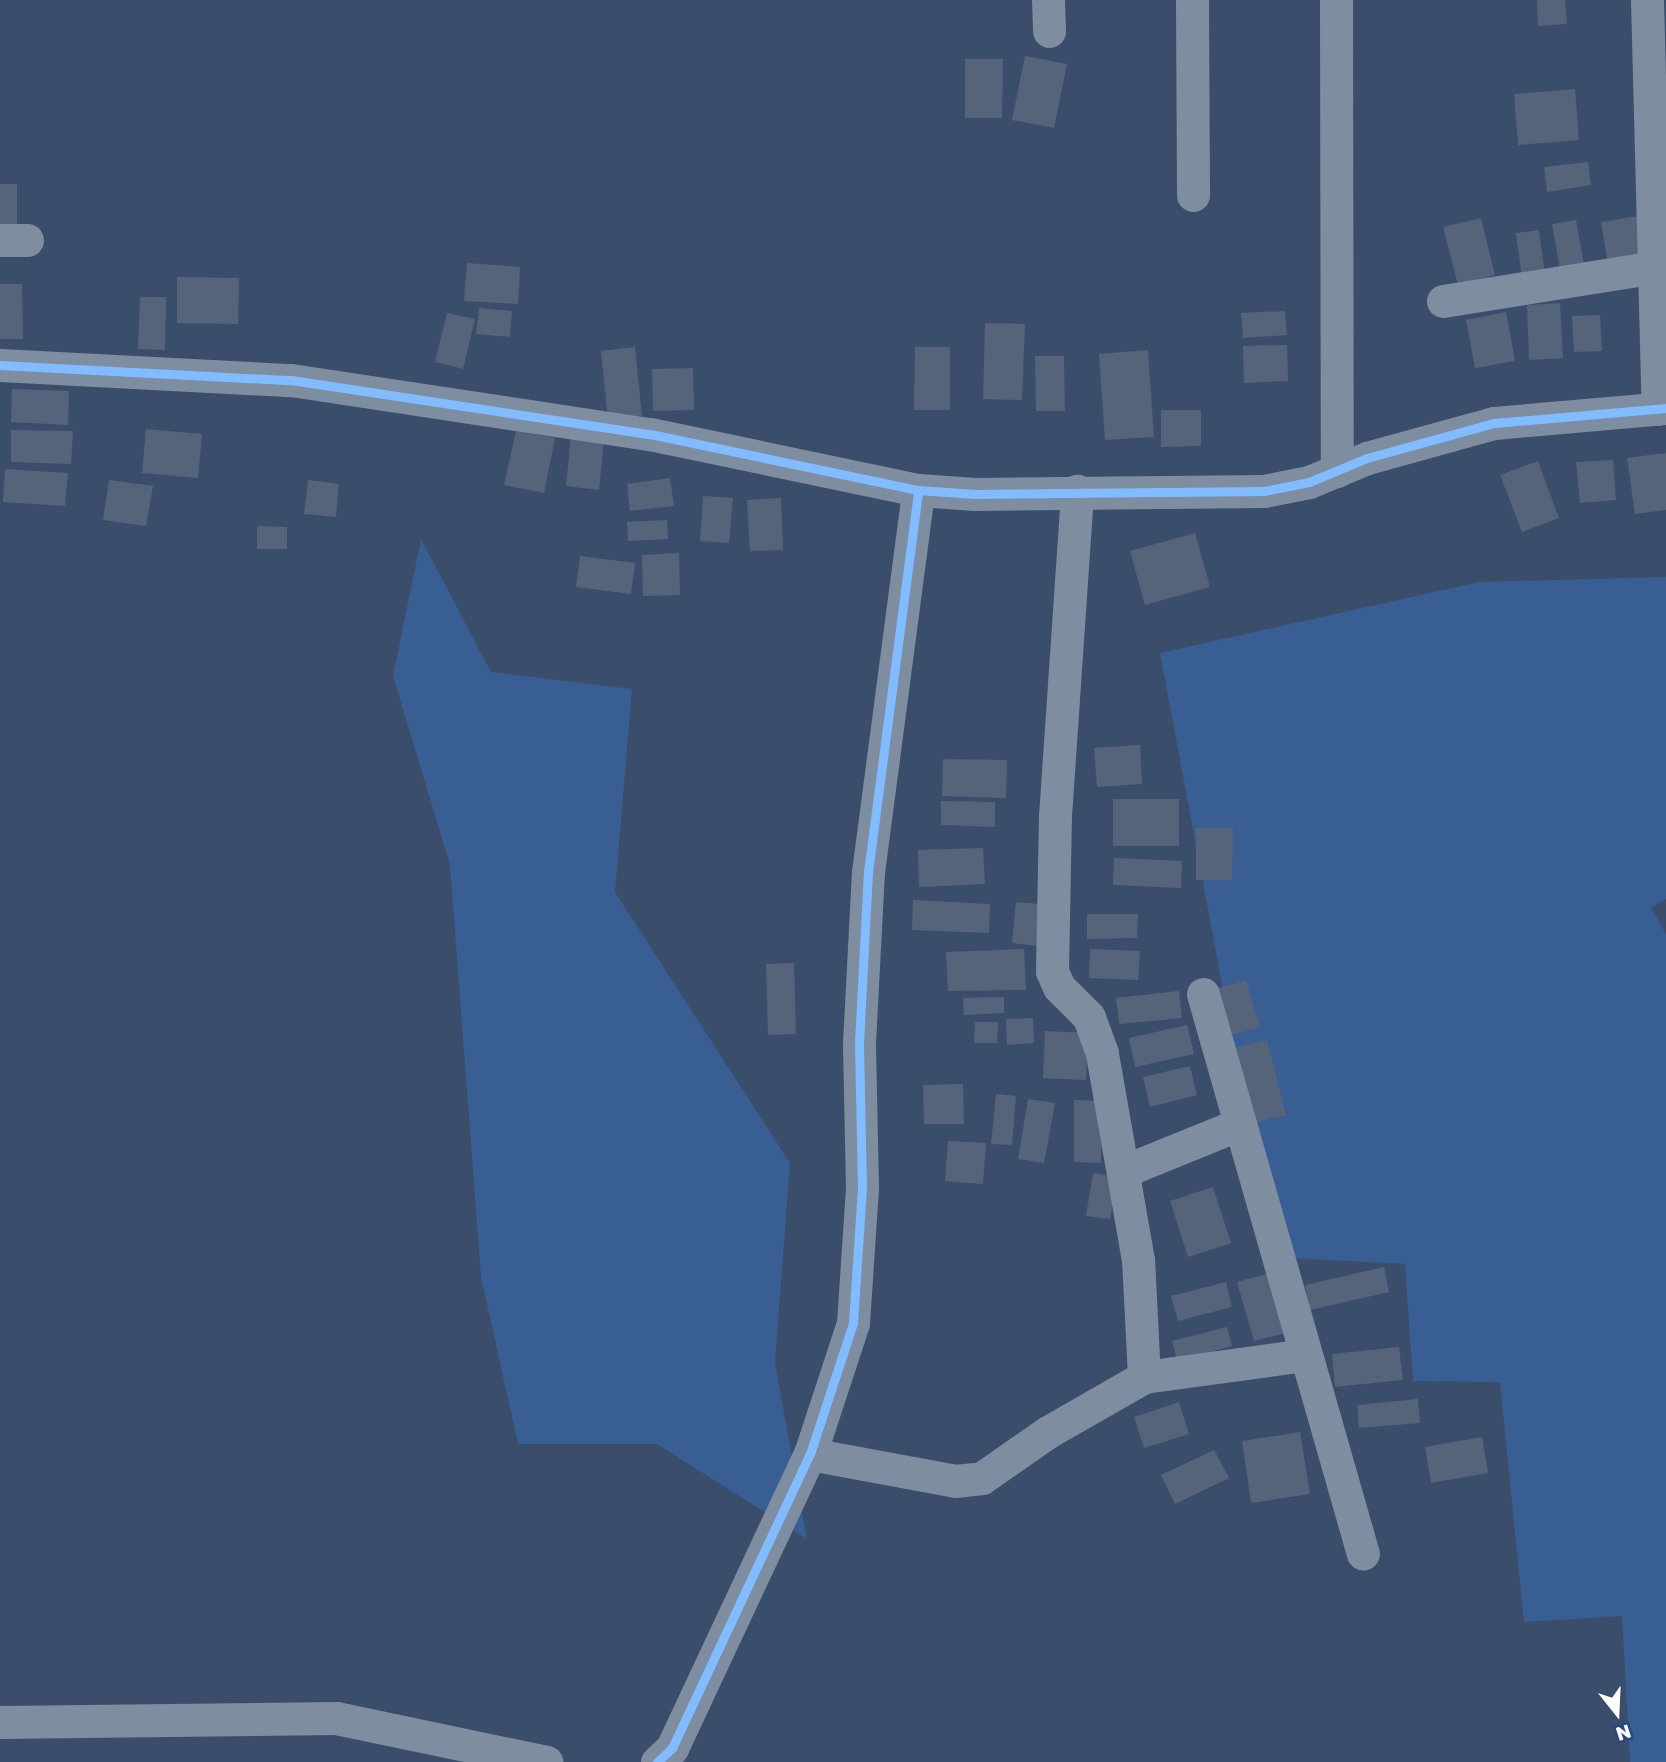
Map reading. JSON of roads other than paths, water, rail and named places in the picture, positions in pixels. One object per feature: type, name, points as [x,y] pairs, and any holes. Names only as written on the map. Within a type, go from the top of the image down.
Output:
[{"type":"street","points":[[1192,0],[1193,195]]},
{"type":"street","points":[[1336,0],[1337,471]]},
{"type":"street","points":[[0,365],[291,380],[650,434],[918,490],[975,494],[1264,491],[1309,482],[1367,458],[1494,423],[1662,408],[1653,332],[1656,267],[1646,97],[1647,0]]},
{"type":"street","points":[[1443,301],[1656,267]]},
{"type":"street","points":[[657,1762],[672,1748],[810,1454],[853,1323],[862,1188],[859,1043],[868,872],[918,490]]},
{"type":"street","points":[[1077,491],[1051,958],[1055,981],[1089,1017],[1097,1034],[1124,1171],[1138,1260],[1144,1377]]},
{"type":"street","points":[[1203,994],[1363,1554]]},
{"type":"street","points":[[1124,1171],[1240,1124]]},
{"type":"street","points":[[810,1454],[954,1481],[982,1478],[1048,1432],[1144,1377],[1305,1355]]},
{"type":"street","points":[[0,1722],[336,1718],[546,1762]]}]
